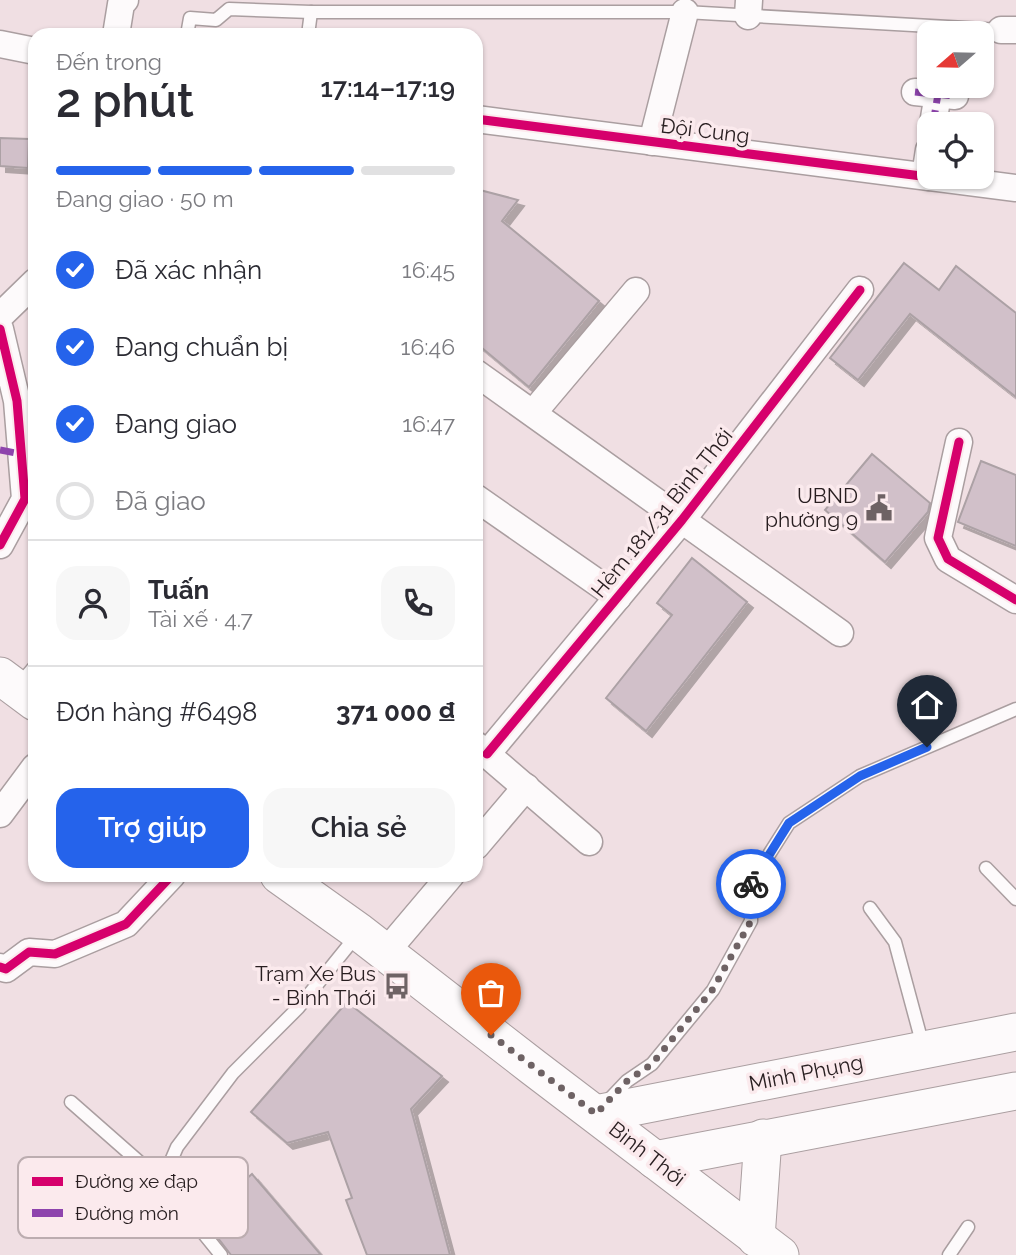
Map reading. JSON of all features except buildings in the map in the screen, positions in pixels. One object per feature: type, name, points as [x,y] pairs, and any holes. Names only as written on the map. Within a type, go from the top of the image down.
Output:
[{"type":"main road","name":"Bình Thới","points":[[289,882],[372,942],[768,1247]]},
{"type":"main road","name":"Minh Phụng","points":[[596,1114],[1016,1032]]},
{"type":"main road","points":[[655,1160],[1016,1091]]},
{"type":"main road","points":[[763,1138],[768,1247]]},
{"type":"street","points":[[117,28],[121,4],[125,0]]},
{"type":"street","points":[[652,142],[685,12]]},
{"type":"street","points":[[0,44],[28,50]]},
{"type":"street","name":"Đội Cung","points":[[483,119],[917,176]]},
{"type":"street","name":"Đội Cung","points":[[994,185],[1016,188]]},
{"type":"street","points":[[0,316],[28,289]]},
{"type":"street","points":[[533,413],[636,290]]},
{"type":"street","name":"Hẻm 181/31 Bình Thới","points":[[483,749],[618,597],[682,520],[860,290]]},
{"type":"street","points":[[0,329],[16,401],[10,452],[25,499],[0,545]]},
{"type":"street","points":[[483,378],[840,633]]},
{"type":"street","points":[[959,442],[938,538],[948,559],[1016,600]]},
{"type":"street","points":[[483,503],[618,597]]},
{"type":"street","points":[[483,751],[589,842]]},
{"type":"street","points":[[0,814],[28,776]]},
{"type":"street","points":[[483,838],[526,787]]},
{"type":"street","points":[[0,967],[6,969],[29,952],[55,954],[126,924],[165,882]]},
{"type":"street","points":[[372,942],[443,882]]},
{"type":"lane","points":[[188,28],[190,18],[216,20],[229,9],[311,12],[685,12],[749,8],[1008,30]]},
{"type":"lane","points":[[309,28],[311,12]]},
{"type":"lane","points":[[596,1114],[627,1081],[652,1064],[713,989],[751,921],[751,883],[789,823],[860,776],[1016,709]]},
{"type":"lane","points":[[986,868],[1016,899]]},
{"type":"lane","points":[[870,908],[895,942],[925,1050]]},
{"type":"lane","points":[[173,1157],[177,1147],[233,1073],[298,1008],[372,942]]},
{"type":"lane","points":[[71,1102],[134,1157]]},
{"type":"lane","points":[[948,1255],[968,1227]]},
{"type":"lane","points":[[207,1238],[221,1255]]},
{"type":"marked path","points":[[935,112],[937,98]]},
{"type":"marked path","points":[[0,450],[21,454]]},
{"type":"cycle path","points":[[483,120],[917,175]]},
{"type":"cycle path","points":[[487,754],[682,520],[860,290]]},
{"type":"cycle path","points":[[0,329],[17,401],[25,499],[0,545]]},
{"type":"cycle path","points":[[959,442],[938,538],[948,559],[1016,600]]},
{"type":"cycle path","points":[[0,967],[6,969],[29,952],[55,954],[126,924],[165,882]]},
{"type":"way so far","points":[[491,1035],[596,1114],[627,1081],[652,1064],[713,989],[751,921],[751,884]]},
{"type":"place","name":"UBND phường 9","points":[[879,508]]},
{"type":"place","name":"Trạm Xe Bus - Bình Thới","points":[[397,986]]},
{"type":"route","points":[[751,884],[789,823],[860,776],[927,747]]}]
